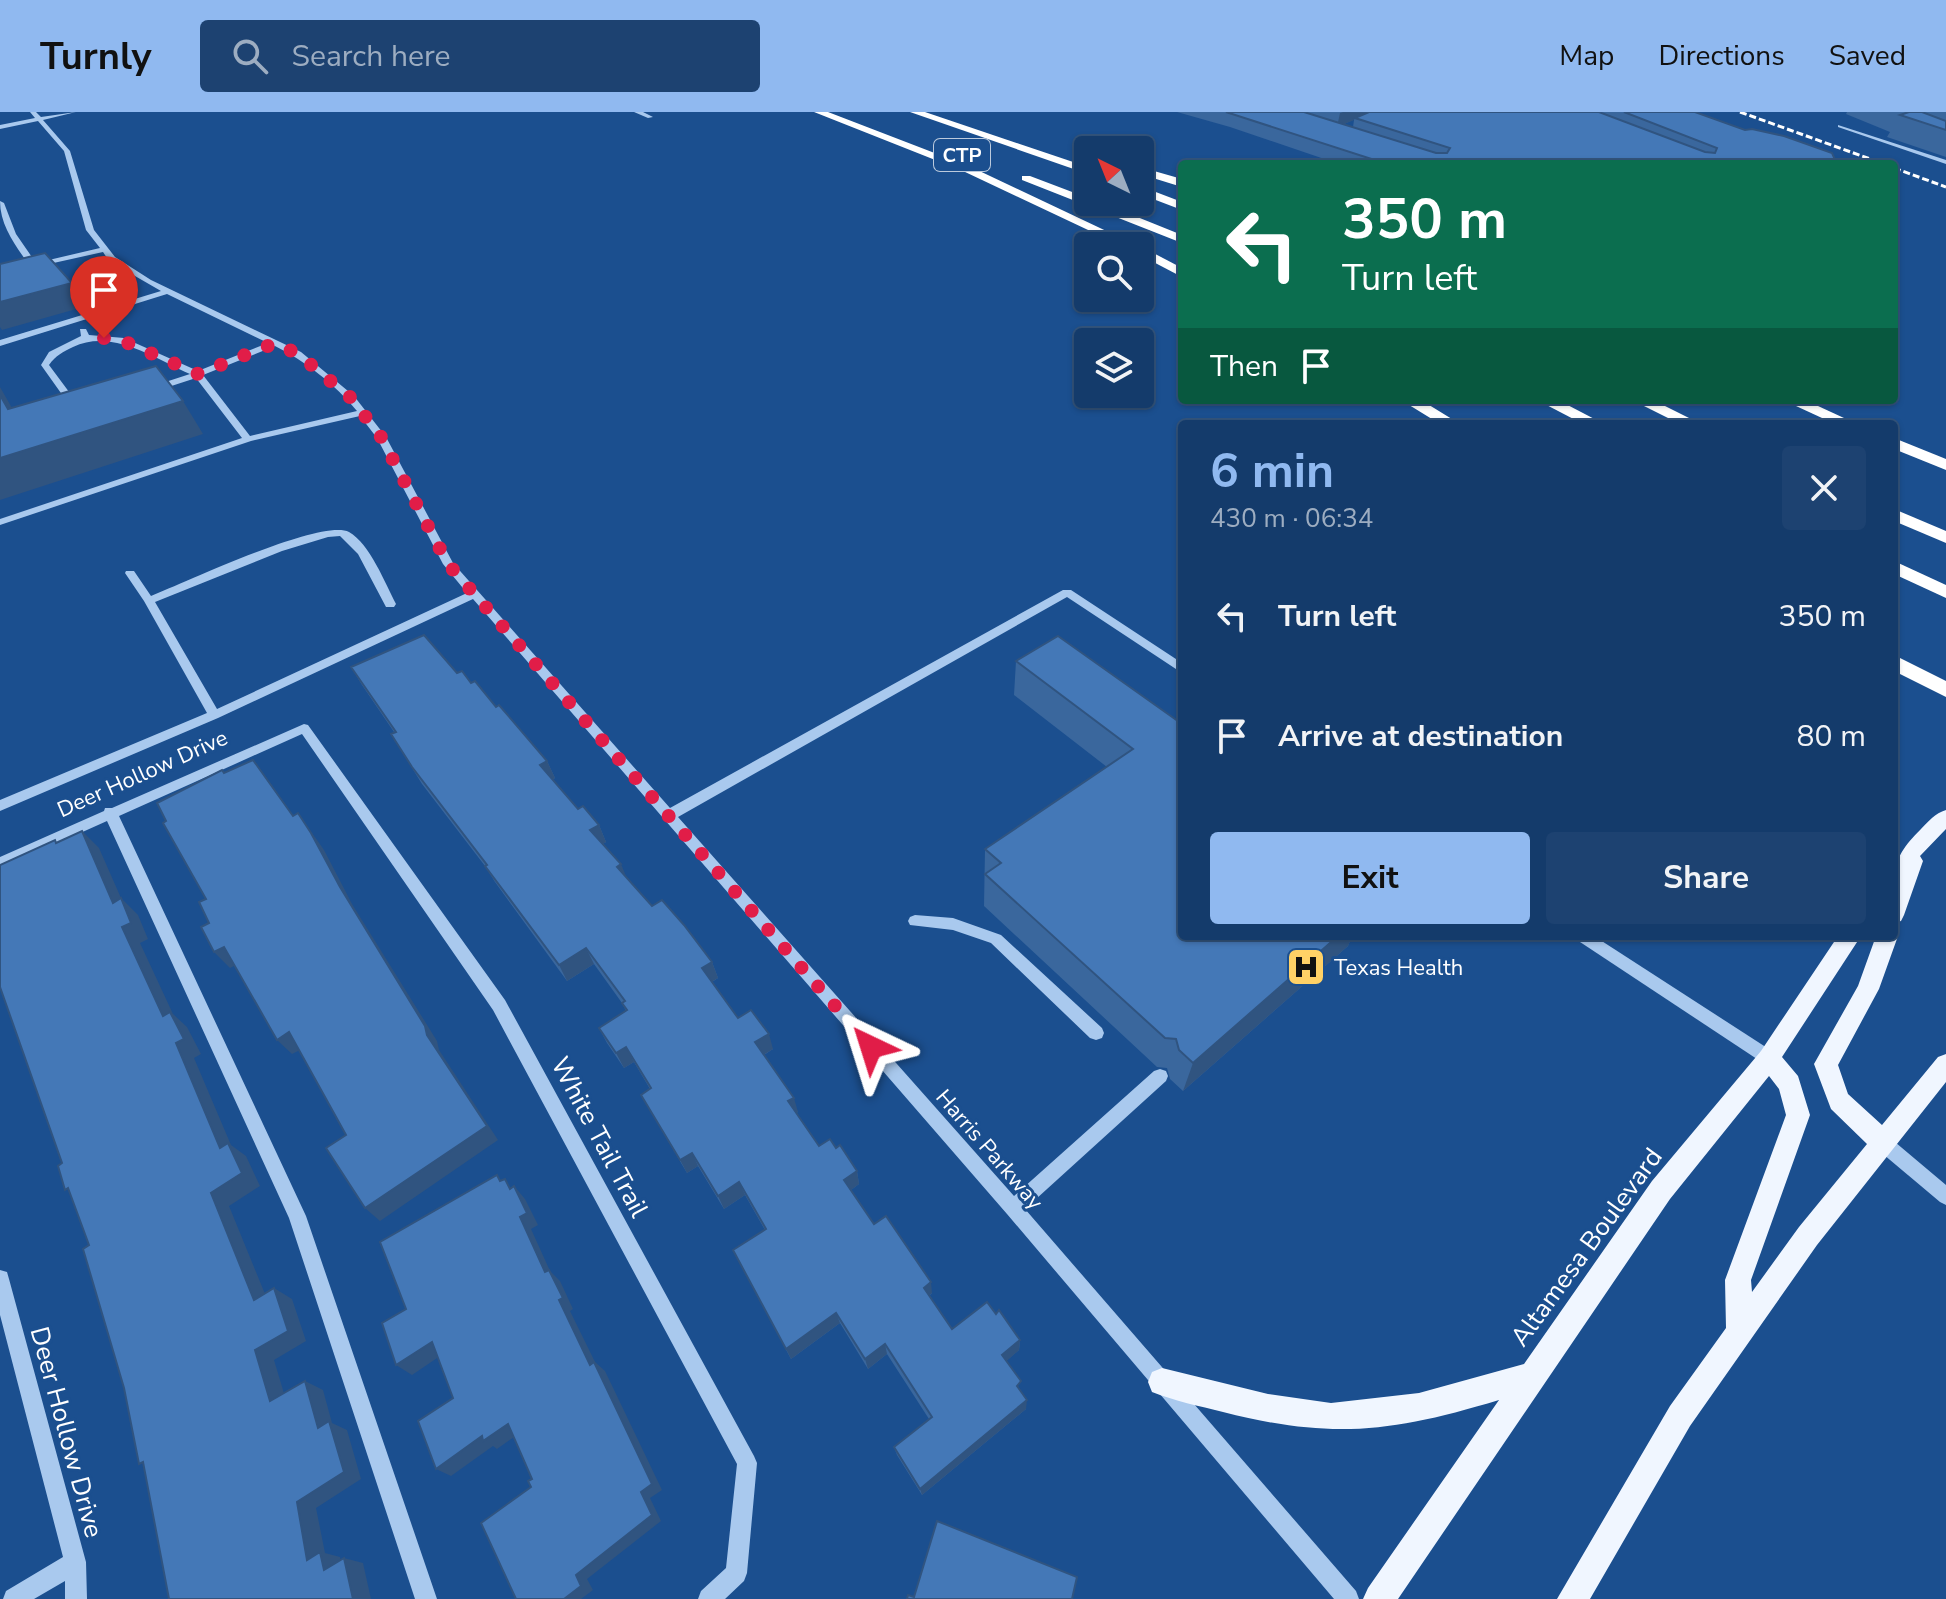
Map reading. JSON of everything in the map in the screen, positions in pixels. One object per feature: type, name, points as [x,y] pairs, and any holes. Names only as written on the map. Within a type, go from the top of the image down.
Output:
[{"type":"highway","points":[[819,112],[995,180],[1103,232]]},
{"type":"highway","name":"CTP","points":[[835,112],[992,166]]},
{"type":"highway","name":"CTP","points":[[915,112],[1074,166]]},
{"type":"highway","points":[[924,112],[1073,152]]},
{"type":"highway","name":"CTP","points":[[1015,174],[1074,196]]},
{"type":"highway","points":[[1154,174],[1178,182]]},
{"type":"highway","points":[[1154,195],[1178,204]]},
{"type":"highway","name":"CTP","points":[[1124,216],[1178,237]]},
{"type":"highway","points":[[1154,258],[1178,271]]},
{"type":"highway","points":[[1416,404],[1445,420]]},
{"type":"highway","points":[[1554,404],[1588,420]]},
{"type":"highway","points":[[1649,404],[1684,420]]},
{"type":"highway","points":[[1801,404],[1839,420]]},
{"type":"highway","points":[[1898,445],[1946,465]]},
{"type":"highway","points":[[1898,516],[1946,538]]},
{"type":"highway","points":[[1898,569],[1946,592]]},
{"type":"highway","points":[[1898,664],[1946,690]]},
{"type":"main road","points":[[1898,871],[1920,842],[1946,817]]},
{"type":"main road","points":[[1898,904],[1920,842]]},
{"type":"main road","name":"Altamesa Boulevard","points":[[1379,1599],[1661,1190],[1769,1058],[1847,940]]},
{"type":"main road","points":[[1883,1143],[1839,1101],[1826,1064],[1868,989],[1886,940]]},
{"type":"main road","points":[[1740,1331],[1738,1280],[1798,1115],[1790,1084],[1769,1058]]},
{"type":"main road","points":[[1573,1599],[1680,1416],[1808,1236],[1946,1064]]},
{"type":"main road","points":[[1162,1382],[1306,1416],[1380,1414],[1461,1398],[1531,1376]]},
{"type":"street","points":[[0,127],[37,116],[73,112]]},
{"type":"street","points":[[637,112],[650,117]]},
{"type":"street","name":"Harris Parkway","points":[[37,116],[67,151],[90,230],[112,259],[167,292],[298,354],[351,398],[381,437],[448,564],[1013,1208],[1348,1599]]},
{"type":"street","points":[[1840,126],[1946,162]]},
{"type":"street","points":[[1,206],[12,234],[34,266]]},
{"type":"street","points":[[22,269],[105,249]]},
{"type":"street","points":[[0,343],[167,292]]},
{"type":"street","points":[[75,321],[86,337]]},
{"type":"street","points":[[84,410],[76,408],[45,365],[52,354],[86,337],[121,340],[198,374],[248,439]]},
{"type":"street","points":[[145,392],[275,343]]},
{"type":"street","points":[[0,522],[248,439],[362,413]]},
{"type":"street","points":[[149,601],[312,537],[341,533],[355,541],[390,604]]},
{"type":"street","points":[[130,573],[214,715]]},
{"type":"street","points":[[668,816],[1067,592],[1178,666]]},
{"type":"street","points":[[0,806],[214,715],[474,594]]},
{"type":"street","name":"Deer Hollow Drive","points":[[0,863],[304,728]]},
{"type":"street","name":"White Tail Trail","points":[[304,728],[499,1005],[747,1463],[736,1573],[709,1599]]},
{"type":"street","points":[[110,812],[297,1216],[426,1599]]},
{"type":"street","points":[[915,921],[953,924],[996,939],[1096,1033]]},
{"type":"street","points":[[1588,940],[1769,1058]]},
{"type":"street","points":[[1013,1208],[1160,1076]]},
{"type":"street","points":[[1883,1143],[1946,1196]]},
{"type":"street","name":"Deer Hollow Drive","points":[[0,1279],[75,1562],[76,1599]]},
{"type":"street","points":[[14,1599],[75,1562]]},
{"type":"building","points":[[1226,112],[1304,112],[1436,153],[1447,153],[1450,148],[1355,118],[1369,112],[1599,112],[1715,153],[1717,148],[1624,112],[1695,112],[1745,130],[1784,136],[1832,153],[1835,160],[1375,160]]},
{"type":"building","points":[[1922,112],[1946,121],[1946,130],[1900,115]]},
{"type":"building","points":[[45,253],[72,283],[0,302],[0,264]]},
{"type":"building","points":[[156,366],[183,401],[0,458],[0,395],[8,409]]},
{"type":"building","points":[[424,635],[457,673],[462,671],[471,683],[475,681],[496,707],[499,705],[547,761],[540,765],[578,809],[583,806],[599,825],[590,830],[621,864],[617,867],[652,906],[662,900],[684,925],[712,962],[702,968],[738,1018],[751,1010],[769,1034],[755,1042],[794,1098],[788,1101],[819,1146],[830,1139],[836,1148],[840,1145],[857,1171],[844,1180],[874,1224],[886,1216],[931,1282],[924,1288],[952,1329],[987,1302],[996,1314],[999,1310],[1020,1340],[1002,1355],[1021,1381],[1017,1386],[1027,1400],[920,1489],[894,1447],[932,1417],[885,1344],[865,1359],[836,1313],[786,1349],[733,1250],[766,1229],[739,1182],[718,1196],[692,1153],[680,1160],[641,1095],[651,1088],[626,1047],[616,1053],[599,1028],[627,1010],[622,1003],[625,1001],[586,948],[559,965],[412,767],[391,734],[396,732],[351,667]]},
{"type":"building","points":[[1058,636],[1178,721],[1178,940],[1333,940],[1193,1063],[1179,1050],[1176,1039],[1165,1038],[985,874],[1001,863],[985,849],[1133,749],[1016,661]]},
{"type":"building","points":[[253,760],[293,816],[298,813],[311,833],[340,887],[425,1026],[427,1035],[487,1126],[365,1208],[326,1148],[346,1135],[289,1032],[277,1040],[224,947],[214,952],[201,927],[209,923],[199,902],[206,899],[163,823],[166,821],[157,803],[222,770],[224,773]]},
{"type":"building","points":[[82,831],[113,903],[121,898],[131,923],[122,927],[163,1016],[170,1012],[184,1039],[176,1043],[220,1148],[228,1143],[242,1173],[211,1193],[254,1300],[274,1288],[288,1331],[255,1350],[270,1401],[305,1381],[318,1428],[329,1421],[344,1472],[297,1502],[307,1560],[320,1552],[324,1570],[344,1558],[353,1599],[169,1599],[143,1462],[139,1464],[124,1388],[83,1249],[89,1245],[68,1188],[65,1190],[58,1166],[62,1163],[0,987],[0,865]]},
{"type":"building","points":[[497,1175],[500,1181],[505,1179],[510,1189],[514,1186],[527,1213],[520,1217],[545,1272],[549,1270],[563,1298],[559,1300],[590,1365],[594,1362],[652,1484],[641,1492],[652,1515],[576,1575],[581,1586],[564,1599],[516,1599],[481,1523],[531,1487],[528,1481],[532,1479],[508,1424],[483,1441],[482,1436],[436,1469],[418,1421],[453,1398],[432,1342],[396,1365],[382,1323],[406,1309],[380,1242]]},
{"type":"building","points":[[937,1521],[1077,1577],[1072,1599],[907,1599],[908,1595],[914,1597]]},
{"type":"railway","points":[[1740,112],[1873,160]]},
{"type":"railway","points":[[1898,169],[1946,187]]},
{"type":"place","name":"Texas Health","points":[[1306,967]]},
{"type":"route","points":[[104,338],[121,340],[198,374],[275,343],[298,354],[351,398],[381,437],[448,564],[871,1047]]}]
